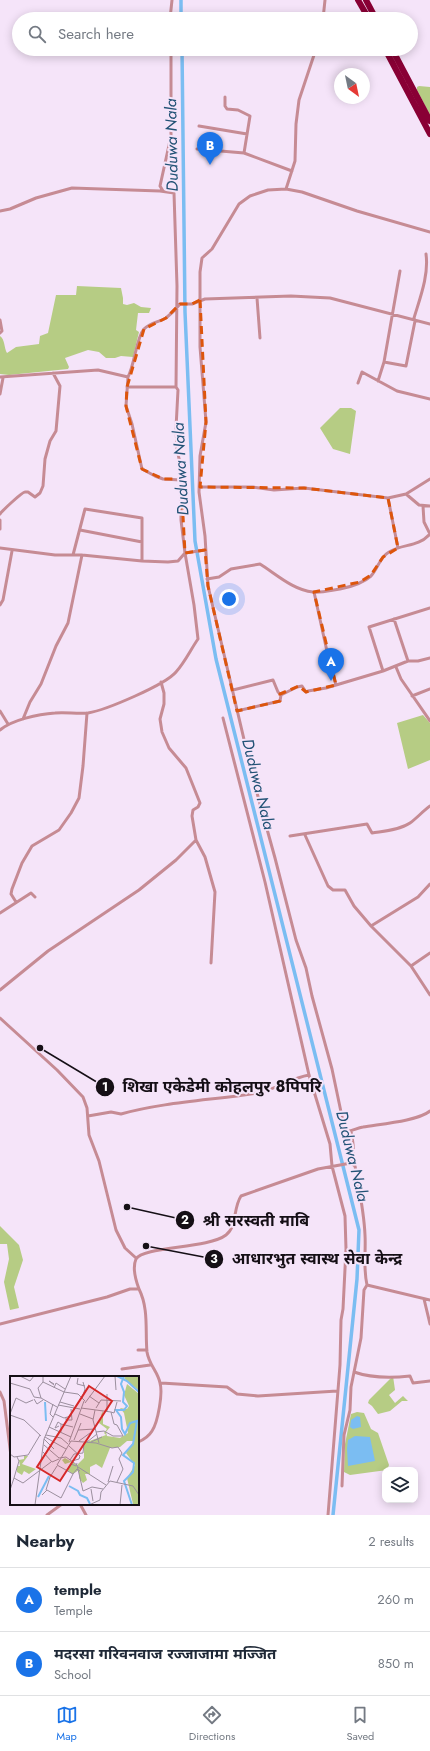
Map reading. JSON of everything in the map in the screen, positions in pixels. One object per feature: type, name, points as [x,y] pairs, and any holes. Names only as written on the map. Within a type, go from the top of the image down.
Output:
[{"type":"highway","points":[[358,0],[365,12]]},
{"type":"highway","points":[[366,0],[372,12]]},
{"type":"highway","points":[[389,56],[430,134]]},
{"type":"highway","points":[[396,56],[430,121]]},
{"type":"street","points":[[171,12],[172,0]]},
{"type":"street","points":[[324,12],[325,0]]},
{"type":"street","points":[[163,191],[160,186],[171,136],[171,56]]},
{"type":"street","points":[[286,189],[295,161],[298,100],[314,56]]},
{"type":"street","points":[[225,97],[225,106],[227,109],[238,110],[250,116],[244,153]]},
{"type":"street","points":[[199,126],[248,134]]},
{"type":"street","points":[[197,149],[244,153],[292,171]]},
{"type":"street","points":[[0,210],[10,209],[36,198],[72,188],[163,191],[174,193],[177,286],[175,309],[176,387],[178,390],[177,449],[181,468],[180,501],[185,553],[198,638],[176,672],[161,682],[122,702],[102,710],[87,713],[54,713],[23,719],[8,724],[0,730]]},
{"type":"street","points":[[430,232],[357,212],[302,192],[286,189],[268,190],[250,196],[239,204],[212,249],[202,258],[200,272],[200,347],[206,422],[200,456],[200,487],[205,536],[207,579],[237,711],[296,940],[306,968],[332,1069],[345,1131],[351,1132],[360,1128],[426,1114],[430,1111]]},
{"type":"street","points":[[384,362],[406,366],[414,320],[428,262],[426,254]]},
{"type":"street","points":[[378,381],[384,362],[400,271]]},
{"type":"street","points":[[181,480],[162,479],[142,469],[132,424],[126,406],[128,377],[134,366],[141,334],[144,329],[150,325],[166,318],[180,304],[192,304],[200,300],[291,296],[330,298],[430,324]]},
{"type":"street","points":[[257,298],[260,338]]},
{"type":"street","points":[[0,320],[2,331],[0,333]]},
{"type":"street","points":[[0,394],[1,378],[98,370],[128,377]]},
{"type":"street","points":[[358,383],[362,372],[397,391],[430,400]]},
{"type":"street","points":[[0,514],[1,510],[13,503],[23,493],[28,492],[35,497],[40,493],[43,486],[45,459],[50,441],[56,431],[60,395],[60,386],[54,373]]},
{"type":"street","points":[[127,387],[176,387]]},
{"type":"street","points":[[200,487],[253,487],[274,490],[304,488],[388,498],[406,494],[430,479]]},
{"type":"street","points":[[406,494],[418,505],[430,506]]},
{"type":"street","points":[[388,498],[398,548]]},
{"type":"street","points":[[207,579],[219,577],[231,569],[260,564],[292,585],[314,592],[345,588],[360,582],[371,575],[383,557],[398,548],[423,542],[430,534],[424,522],[423,506]]},
{"type":"street","points":[[74,555],[85,509],[142,518],[142,561]]},
{"type":"street","points":[[0,520],[0,529]]},
{"type":"street","points":[[80,530],[142,542]]},
{"type":"street","points":[[0,548],[12,551],[55,555],[82,555],[168,562],[178,561],[185,553],[205,550]]},
{"type":"street","points":[[0,605],[4,600],[12,551]]},
{"type":"street","points":[[23,719],[41,684],[56,646],[68,623],[82,555]]},
{"type":"street","points":[[314,592],[336,685]]},
{"type":"street","points":[[383,671],[369,627],[430,608]]},
{"type":"street","points":[[394,619],[408,661]]},
{"type":"street","points":[[281,695],[297,687],[302,686],[306,692],[383,671],[408,661],[418,661],[430,658]]},
{"type":"street","points":[[396,667],[412,696],[430,721]]},
{"type":"street","points":[[233,690],[273,680],[278,692],[281,695],[280,701],[237,711]]},
{"type":"street","points":[[161,682],[164,693],[164,704],[160,719],[162,732],[169,748],[186,768],[200,802],[198,807],[193,810],[192,816],[196,840],[205,857],[215,892],[211,963]]},
{"type":"street","points":[[412,696],[430,689]]},
{"type":"street","points":[[0,711],[8,724]]},
{"type":"street","points":[[16,902],[11,894],[12,889],[32,846],[59,830],[79,798],[87,713]]},
{"type":"street","points":[[223,718],[265,882],[309,1075],[328,1137],[346,1226],[344,1298],[341,1320],[328,1515]]},
{"type":"street","points":[[290,836],[305,835],[367,824],[372,833],[394,829],[411,822],[430,806]]},
{"type":"street","points":[[305,835],[328,886],[333,890],[345,890],[354,906],[371,926],[411,966],[430,996]]},
{"type":"street","points":[[0,990],[48,951],[139,890],[176,860],[196,840]]},
{"type":"street","points":[[371,926],[418,897],[430,884]]},
{"type":"street","points":[[0,913],[31,893],[35,897]]},
{"type":"street","points":[[411,966],[430,953]]},
{"type":"street","points":[[0,1018],[57,1070],[82,1097],[87,1108],[89,1135],[99,1161],[116,1230],[125,1248],[136,1258]]},
{"type":"street","points":[[88,1116],[111,1112],[121,1114],[213,1098],[257,1093],[277,1087],[301,1076],[309,1075]]},
{"type":"street","points":[[351,1132],[353,1142],[353,1156],[351,1163]]},
{"type":"street","points":[[139,1441],[154,1428],[160,1405],[161,1383],[150,1365],[147,1350],[146,1311],[134,1266],[136,1258],[150,1251],[196,1245],[222,1238],[232,1230],[238,1201],[241,1196],[318,1169],[351,1163]]},
{"type":"street","points":[[342,1486],[344,1435],[350,1410],[351,1387],[361,1338],[364,1290],[367,1285],[364,1273],[366,1240],[363,1211],[355,1166],[351,1163]]},
{"type":"street","points":[[367,1285],[430,1300]]},
{"type":"street","points":[[0,1324],[107,1297],[130,1289],[139,1289]]},
{"type":"street","points":[[424,1299],[430,1324]]},
{"type":"street","points":[[138,1350],[147,1350]]},
{"type":"street","points":[[122,1369],[150,1365]]},
{"type":"street","points":[[354,1372],[395,1377],[410,1376],[413,1383],[430,1381]]},
{"type":"street","points":[[161,1383],[227,1387],[237,1394],[258,1396],[337,1391]]},
{"type":"street","points":[[0,1392],[4,1401],[10,1448]]},
{"type":"street","points":[[47,1515],[61,1505]]},
{"type":"street","points":[[81,1505],[86,1515]]},
{"type":"highlighted area","points":[[200,300],[206,422],[200,487],[304,488],[388,498],[398,548],[383,557],[371,575],[360,582],[314,592],[336,685],[306,692],[299,686],[280,694],[280,701],[237,711],[208,586],[205,550],[185,553],[181,479],[163,479],[142,469],[126,406],[127,387],[144,329],[166,318],[180,304],[192,304]]},
{"type":"green space","points":[[417,87],[430,87],[430,115],[417,90]]},
{"type":"green space","points":[[77,286],[121,288],[123,304],[127,305],[134,303],[141,307],[151,308],[149,313],[138,313],[136,330],[139,332],[133,357],[121,356],[106,358],[99,352],[88,350],[65,358],[69,367],[68,369],[9,375],[0,374],[0,336],[3,339],[7,353],[16,347],[39,344],[40,336],[48,333],[56,295],[76,295]]},
{"type":"green space","points":[[340,408],[351,408],[356,411],[350,454],[333,449],[320,428]]},
{"type":"green space","points":[[423,715],[430,723],[430,760],[408,769],[397,723]]},
{"type":"green space","points":[[0,1226],[19,1245],[23,1260],[14,1287],[19,1308],[10,1310],[4,1282],[9,1259],[7,1244],[0,1244]]},
{"type":"green space","points":[[393,1376],[395,1390],[389,1395],[395,1403],[403,1396],[408,1401],[402,1401],[390,1411],[378,1414],[368,1403],[369,1400]]},
{"type":"green space","points":[[357,1412],[364,1413],[371,1429],[378,1433],[389,1465],[388,1467],[382,1467],[382,1471],[350,1475],[344,1472],[345,1444],[351,1414]]},
{"type":"water","points":[[357,1416],[360,1417],[361,1427],[353,1429],[350,1427],[351,1420]]},
{"type":"water","points":[[355,1436],[370,1437],[375,1461],[348,1466],[348,1440]]},
{"type":"waterway","name":"Duduwa Nala","points":[[181,0],[181,12]]},
{"type":"waterway","name":"Duduwa Nala","points":[[182,56],[185,312],[195,541],[216,659],[359,1230],[357,1279],[333,1515]]},
{"type":"place","name":"मदरसा गरिवनवाज रज्जाजामा मज्जित","points":[[210,165]]},
{"type":"place","name":"temple","points":[[331,681]]},
{"type":"place","name":"शिखा एकेडेमी कोहलपुर 8पिपरि","points":[[40,1048]]},
{"type":"place","name":"श्री सरस्वती माबि","points":[[127,1207]]},
{"type":"place","name":"आधारभुत स्वास्थ सेवा केन्द्र","points":[[146,1246]]}]
